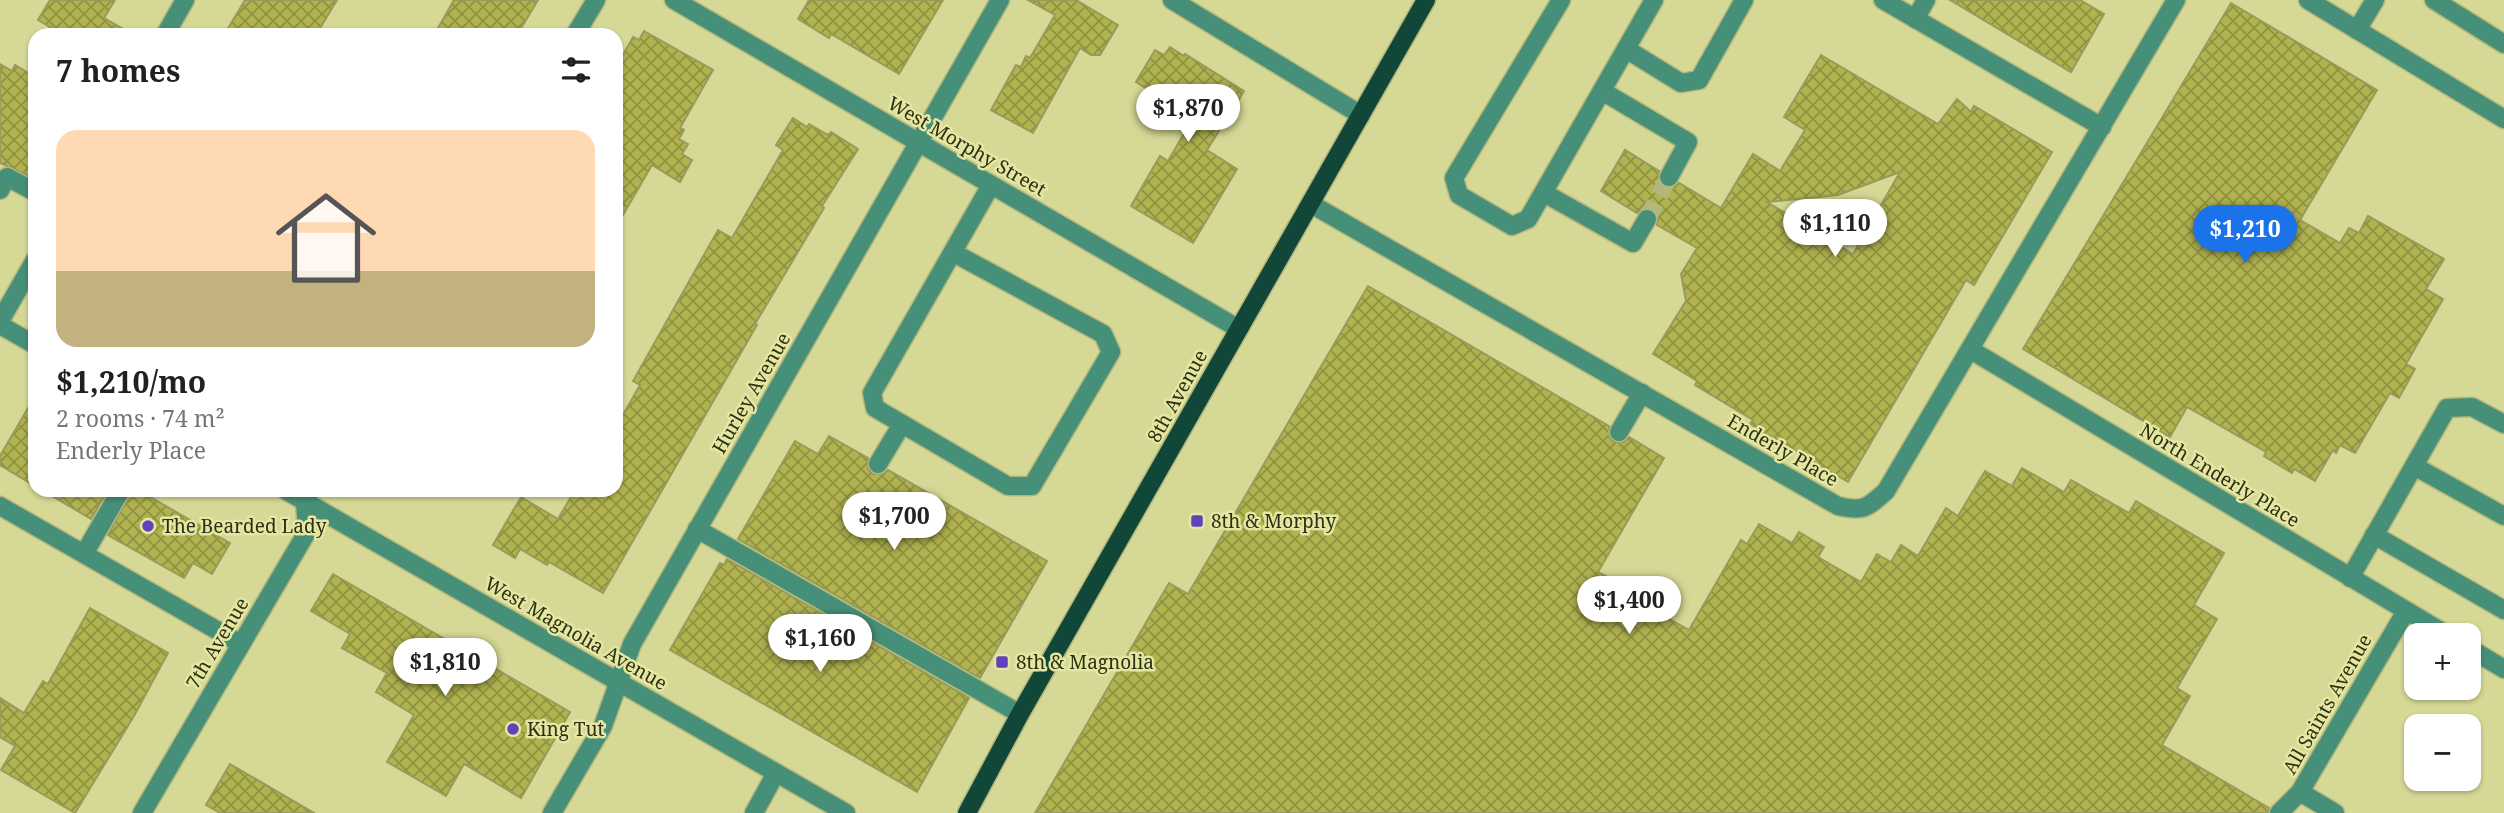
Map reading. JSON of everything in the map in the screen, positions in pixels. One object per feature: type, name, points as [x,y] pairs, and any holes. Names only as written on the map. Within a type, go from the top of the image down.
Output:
[{"type":"main road","name":"8th Avenue","points":[[967,813],[1020,714],[1426,0]]},
{"type":"street","points":[[169,28],[185,0]]},
{"type":"street","points":[[579,28],[596,0]]},
{"type":"street","name":"West Morphy Street","points":[[674,0],[1239,329]]},
{"type":"street","name":"Hurley Avenue","points":[[552,813],[603,726],[632,644],[1000,0]]},
{"type":"street","points":[[1172,0],[1361,115]]},
{"type":"street","points":[[1560,0],[1454,178],[1459,195],[1511,226],[1528,219],[1654,0]]},
{"type":"street","points":[[1626,49],[1681,83],[1699,80],[1744,0]]},
{"type":"street","points":[[1883,0],[2102,127]]},
{"type":"street","points":[[1915,19],[1926,0]]},
{"type":"street","name":"Enderly Place","points":[[1311,204],[1838,506],[1857,510],[1870,505],[1886,491],[2176,0]]},
{"type":"street","points":[[2308,0],[2504,119]]},
{"type":"street","points":[[2357,30],[2375,0]]},
{"type":"street","points":[[2434,0],[2504,44]]},
{"type":"street","points":[[1602,92],[1689,142],[1669,177]]},
{"type":"street","points":[[0,190],[7,177],[28,188]]},
{"type":"street","points":[[954,253],[1103,334],[1111,352],[1032,486],[1008,486],[876,408],[872,393],[991,185]]},
{"type":"street","points":[[1544,193],[1633,243],[1647,219]]},
{"type":"street","points":[[28,273],[0,323],[28,341]]},
{"type":"street","name":"North Enderly Place","points":[[1971,350],[2426,623]]},
{"type":"street","points":[[1619,432],[1642,393]]},
{"type":"street","points":[[2350,578],[2447,408],[2472,407],[2504,424]]},
{"type":"street","points":[[878,464],[902,424]]},
{"type":"street","points":[[2414,466],[2504,516]]},
{"type":"street","points":[[84,554],[117,497]]},
{"type":"street","name":"7th Avenue","points":[[142,813],[307,532],[308,497]]},
{"type":"street","name":"West Magnolia Avenue","points":[[310,497],[846,813]]},
{"type":"street","points":[[0,506],[241,644]]},
{"type":"street","points":[[697,529],[753,554],[1020,714]]},
{"type":"street","points":[[2374,535],[2504,610]]},
{"type":"street","name":"All Saints Avenue","points":[[2278,813],[2300,792],[2406,611]]},
{"type":"street","points":[[2481,655],[2504,669]]},
{"type":"street","points":[[754,813],[776,773]]},
{"type":"street","points":[[2300,792],[2335,813]]},
{"type":"building","points":[[50,0],[115,0],[104,18],[122,28],[51,28],[38,20]]},
{"type":"building","points":[[245,0],[337,0],[320,28],[228,28]]},
{"type":"building","points":[[454,0],[538,0],[521,28],[438,28]]},
{"type":"building","points":[[809,0],[943,0],[899,74],[831,34],[829,38],[798,19]]},
{"type":"building","points":[[1028,0],[1076,0],[1118,25],[1100,55],[1091,55],[1080,48],[1033,133],[991,110],[1016,65],[1021,67],[1026,56],[1030,58],[1055,15]]},
{"type":"building","points":[[1950,0],[2080,0],[2104,14],[2071,72]]},
{"type":"building","points":[[2231,3],[2377,90],[2300,220],[2340,243],[2349,228],[2359,233],[2368,216],[2444,259],[2426,289],[2443,299],[2406,364],[2415,369],[2399,398],[2390,393],[2355,453],[2340,445],[2336,453],[2333,450],[2315,481],[2294,469],[2292,473],[2264,456],[2266,452],[2187,407],[2170,437],[2023,349]]},
{"type":"building","points":[[644,31],[713,70],[680,128],[684,130],[679,139],[688,144],[682,154],[692,160],[680,182],[652,165],[623,215],[623,55],[633,37],[639,40]]},
{"type":"building","points":[[1170,47],[1244,91],[1207,150],[1237,169],[1193,243],[1131,206],[1160,156],[1168,161],[1193,118],[1136,82],[1155,50],[1164,55]]},
{"type":"building","points":[[1821,55],[1938,124],[1957,99],[1971,112],[1974,106],[2052,152],[1974,285],[1966,280],[1848,482],[1750,424],[1753,420],[1695,385],[1697,381],[1653,354],[1686,301],[1681,274],[1697,248],[1657,225],[1658,218],[1653,210],[1646,208],[1637,213],[1601,191],[1625,150],[1659,171],[1658,178],[1663,187],[1670,188],[1679,183],[1721,208],[1753,154],[1780,171],[1805,130],[1784,117]],"holes":[[[1900,172],[1853,254],[1767,202],[1838,195]]]},
{"type":"building","points":[[0,64],[12,71],[15,65],[28,73],[28,176],[0,163]]},
{"type":"building","points":[[793,118],[828,135],[831,132],[858,149],[822,206],[824,208],[603,593],[520,549],[515,558],[493,545],[521,497],[558,519],[571,497],[623,497],[623,415],[640,385],[633,381],[718,230],[732,238],[783,150],[776,145]]},
{"type":"building","points":[[1368,286],[1609,426],[1609,437],[1614,442],[1624,442],[1629,437],[1664,458],[1598,572],[1611,579],[1608,584],[1689,630],[1741,540],[1747,544],[1759,524],[1792,543],[1799,532],[1824,547],[1818,557],[1861,582],[1877,554],[1891,562],[1901,545],[1918,556],[1946,508],[1958,516],[1985,471],[2012,486],[2022,468],[2064,492],[2071,480],[2129,513],[2136,501],[2224,553],[2194,605],[2217,619],[2177,688],[2190,696],[2162,745],[2269,808],[2268,813],[1035,813],[1169,583],[1188,594]]},
{"type":"building","points":[[28,408],[28,482],[0,465],[0,456]]},
{"type":"building","points":[[829,436],[868,458],[868,469],[873,474],[883,474],[888,470],[1047,561],[980,678],[738,539],[795,441],[818,454]]},
{"type":"building","points":[[54,497],[104,497],[91,519]]},
{"type":"building","points":[[128,497],[150,497],[230,543],[212,574],[193,563],[184,578],[108,535]]},
{"type":"building","points":[[727,559],[969,698],[917,792],[670,650],[720,563],[724,565]]},
{"type":"building","points":[[333,574],[570,712],[521,798],[464,764],[446,796],[387,762],[414,715],[376,692],[387,673],[342,648],[350,634],[311,611]]},
{"type":"building","points":[[90,608],[168,653],[134,716],[75,813],[1,770],[15,746],[0,737],[0,698],[24,713],[43,681],[48,684]]},
{"type":"building","points":[[230,764],[314,813],[220,813],[206,805]]},
{"type":"tunnel","points":[[1647,219],[1669,177]]},
{"type":"place","name":"8th & Morphy","points":[[1197,521]]},
{"type":"place","name":"The Bearded Lady","points":[[148,526]]},
{"type":"place","name":"8th & Magnolia","points":[[1002,662]]},
{"type":"place","name":"King Tut","points":[[513,729]]}]
